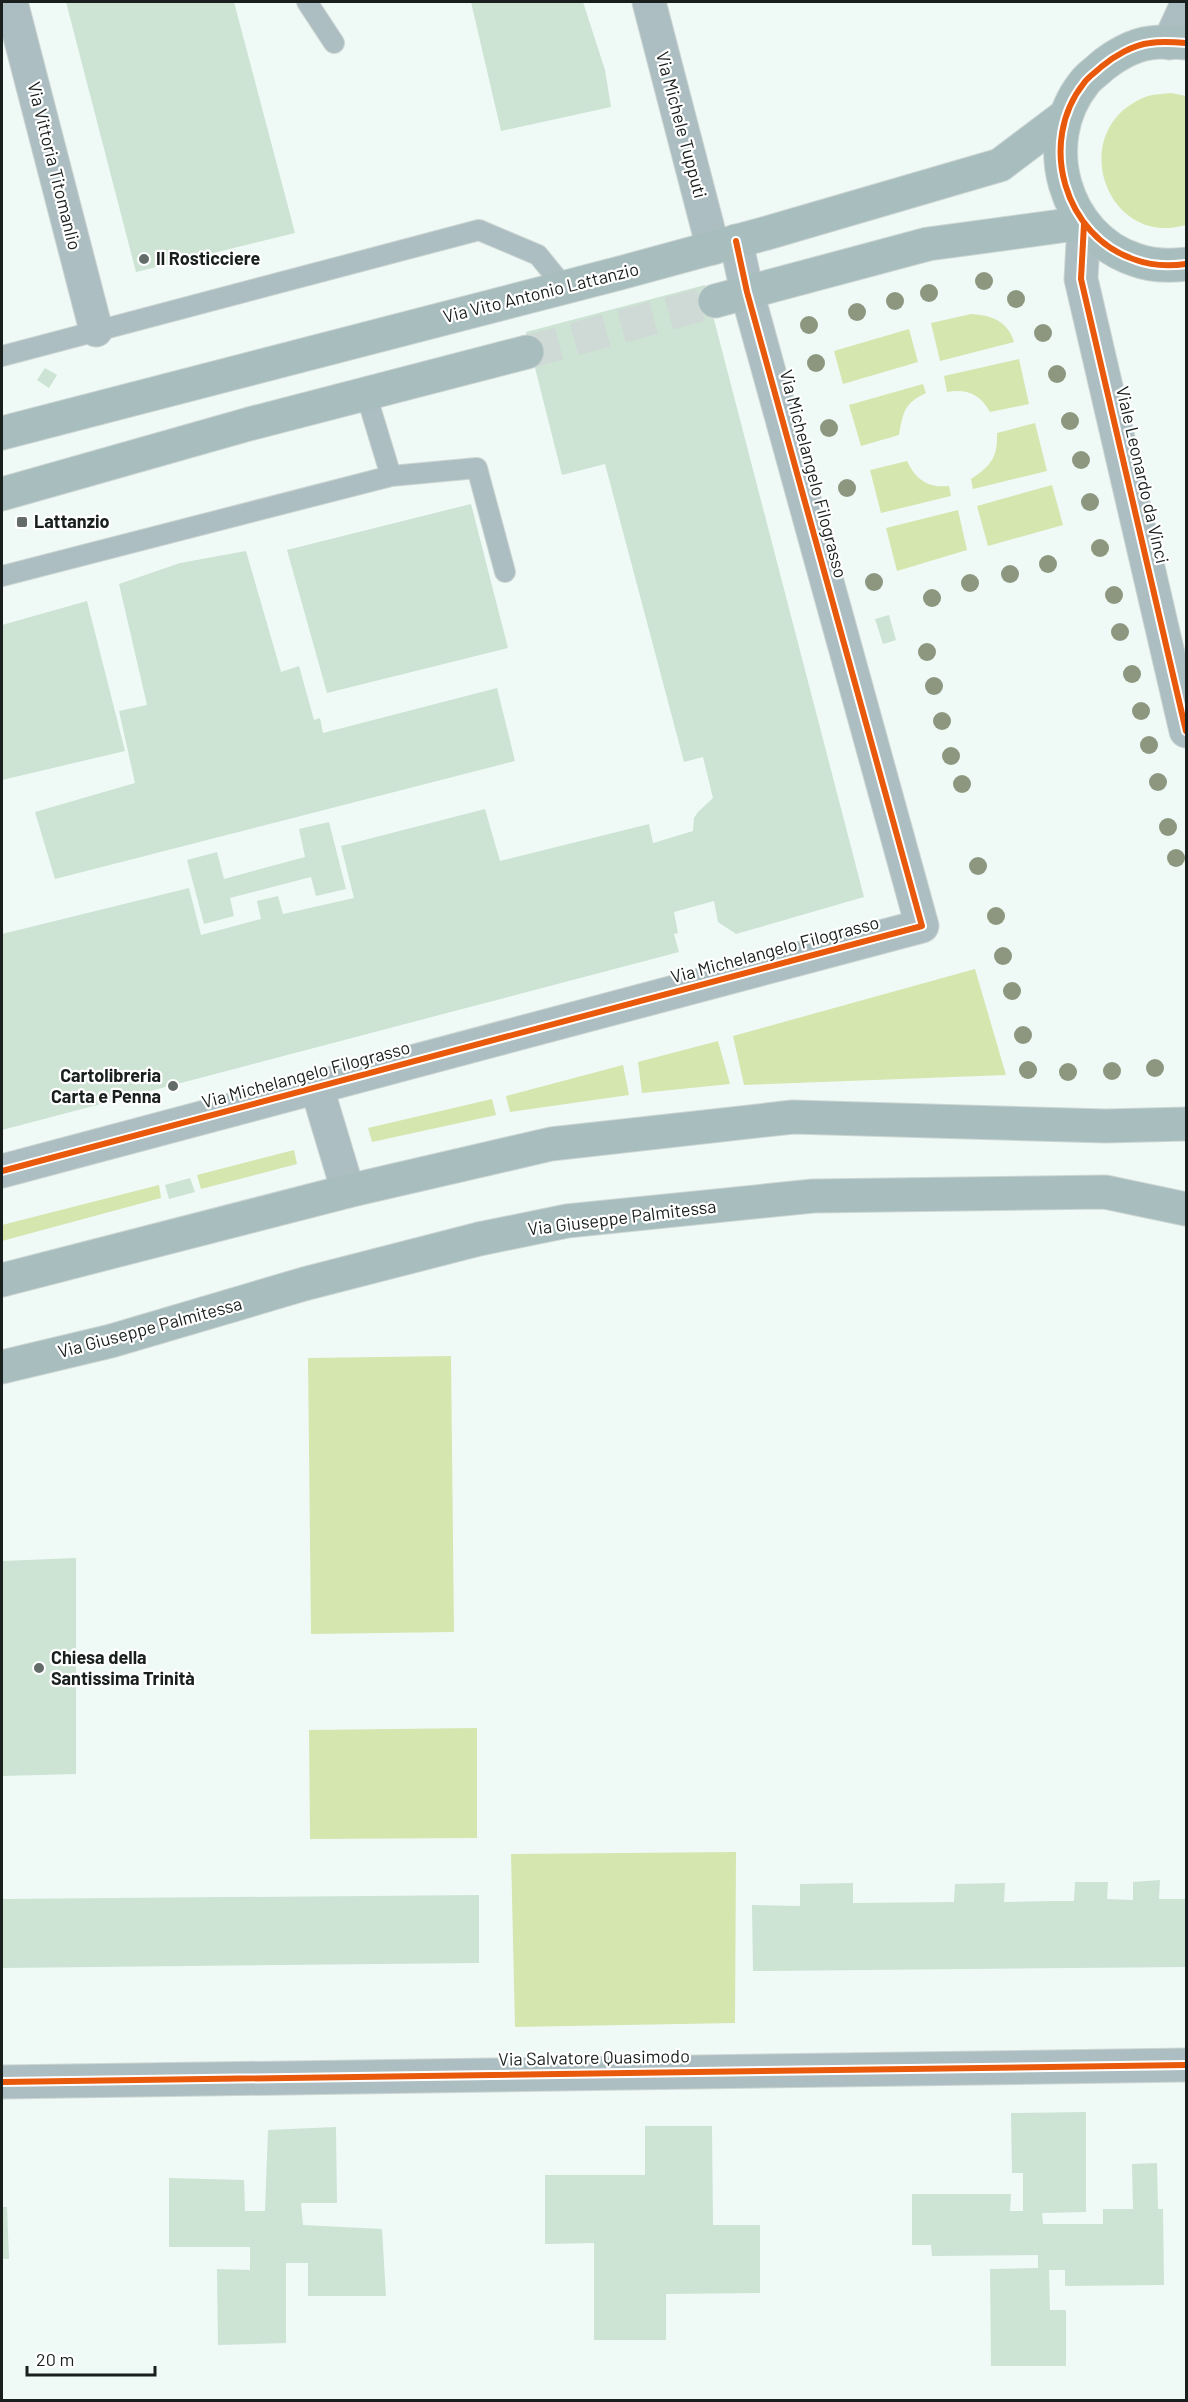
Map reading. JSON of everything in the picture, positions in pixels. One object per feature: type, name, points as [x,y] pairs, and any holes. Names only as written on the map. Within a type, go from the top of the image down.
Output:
[{"type":"street","name":"Via Vittoria Titomanlio","points":[[11,2],[96,330]]},
{"type":"street","name":"Via Michele Tupputi","points":[[649,2],[725,244],[747,292]]},
{"type":"street","points":[[1186,6],[1178,43],[1149,43],[1113,57],[1084,82],[1065,116],[1059,153],[1065,190],[1083,223],[1107,246],[1136,260],[1168,266],[1186,264]]},
{"type":"street","name":"Via Vito Antonio Lattanzio","points":[[2,433],[725,244],[1000,165],[1065,116]]},
{"type":"street","points":[[715,301],[928,244],[1083,223]]},
{"type":"street","name":"Viale Leonardo da Vinci","points":[[1083,223],[1081,279],[1186,731]]},
{"type":"street","name":"Via Michelangelo Filograsso","points":[[2,1171],[922,926],[747,292]]},
{"type":"street","points":[[2,494],[249,424],[527,352]]},
{"type":"street","points":[[317,1088],[348,1191]]},
{"type":"street","points":[[2,1280],[348,1191],[551,1143],[793,1118],[1106,1126],[1186,1124]]},
{"type":"street","name":"Via Giuseppe Palmitessa","points":[[2,1367],[111,1341],[304,1284],[479,1239],[567,1221],[813,1196],[1105,1192],[1186,1209]]},
{"type":"street","name":"Via Salvatore Quasimodo","points":[[2,2082],[1186,2065]]},
{"type":"lane","points":[[307,2],[334,42]]},
{"type":"lane","points":[[2,356],[479,230],[538,255],[564,287]]},
{"type":"lane","points":[[366,394],[391,476]]},
{"type":"lane","points":[[2,576],[391,476],[477,468],[505,572]]},
{"type":"green space","points":[[1171,93],[1186,96],[1186,225],[1157,228],[1134,219],[1116,203],[1105,181],[1101,156],[1107,132],[1122,111],[1148,96]]},
{"type":"green space","points":[[971,314],[998,320],[1008,329],[1014,342],[940,361],[931,323]]},
{"type":"green space","points":[[909,329],[918,362],[843,384],[834,351]]},
{"type":"green space","points":[[1019,359],[1029,404],[990,412],[973,394],[961,391],[947,392],[944,376]]},
{"type":"green space","points":[[923,384],[926,393],[909,405],[899,435],[861,446],[849,405]]},
{"type":"green space","points":[[1035,423],[1047,471],[973,489],[971,479],[984,470],[992,460],[997,433]]},
{"type":"green space","points":[[907,461],[914,473],[929,484],[949,486],[951,496],[881,513],[870,470]]},
{"type":"green space","points":[[1052,485],[1063,525],[988,546],[977,506]]},
{"type":"green space","points":[[958,510],[967,550],[897,571],[886,528]]},
{"type":"green space","points":[[975,969],[1006,1075],[744,1085],[733,1036]]},
{"type":"green space","points":[[718,1041],[730,1084],[642,1093],[638,1062]]},
{"type":"green space","points":[[623,1065],[629,1095],[510,1112],[506,1096]]},
{"type":"green space","points":[[492,1099],[496,1115],[372,1142],[368,1128]]},
{"type":"green space","points":[[294,1150],[297,1164],[201,1189],[197,1175]]},
{"type":"green space","points":[[159,1185],[161,1198],[2,1241],[2,1225]]},
{"type":"green space","points":[[451,1356],[454,1632],[311,1634],[308,1358]]},
{"type":"green space","points":[[477,1728],[477,1838],[310,1839],[309,1730]]},
{"type":"green space","points":[[736,1852],[735,2023],[515,2027],[511,1854]]},
{"type":"building","points":[[66,2],[234,2],[295,233],[136,272]]},
{"type":"building","points":[[471,2],[583,2],[605,70],[611,107],[501,131]]},
{"type":"building","points":[[705,285],[864,897],[736,934],[718,922],[714,901],[674,912],[678,933],[674,934],[679,952],[2,1130],[2,934],[189,888],[201,935],[261,919],[257,901],[278,896],[283,914],[354,898],[341,846],[485,809],[500,861],[649,824],[653,843],[693,831],[694,818],[713,798],[703,757],[684,762],[605,464],[562,475],[526,332]]},
{"type":"building","points":[[45,368],[57,375],[49,388],[37,380]]},
{"type":"building","points":[[471,504],[508,648],[327,693],[287,550]]},
{"type":"building","points":[[246,551],[281,672],[299,666],[314,720],[320,718],[323,733],[497,688],[515,761],[55,879],[35,812],[135,783],[119,711],[147,705],[119,584],[180,563]]},
{"type":"building","points":[[87,601],[125,751],[2,780],[2,625]]},
{"type":"building","points":[[889,615],[896,640],[883,644],[875,619]]},
{"type":"building","points":[[329,822],[346,889],[316,896],[311,877],[230,898],[234,916],[204,924],[187,860],[217,852],[224,879],[305,857],[299,829]]},
{"type":"building","points":[[190,1178],[195,1192],[169,1199],[165,1185]]},
{"type":"building","name":"Chiesa della Santissima Trinità","points":[[76,1558],[76,1774],[2,1776],[2,1561]]},
{"type":"building","points":[[1160,1880],[1159,1899],[1186,1899],[1186,1967],[753,1971],[752,1905],[800,1906],[800,1884],[853,1883],[853,1903],[954,1902],[955,1884],[1005,1883],[1004,1902],[1074,1901],[1075,1882],[1108,1882],[1107,1899],[1133,1900],[1133,1882]]},
{"type":"building","points":[[479,1895],[479,1963],[2,1968],[2,1899]]},
{"type":"building","points":[[1086,2112],[1086,2212],[1042,2213],[1043,2224],[1103,2224],[1103,2209],[1133,2209],[1132,2164],[1157,2163],[1158,2209],[1163,2209],[1164,2285],[1065,2286],[1065,2270],[1049,2270],[1050,2310],[1066,2310],[1066,2366],[991,2366],[990,2269],[1038,2268],[1038,2255],[932,2256],[931,2245],[912,2245],[912,2194],[1011,2194],[1010,2211],[1023,2211],[1023,2173],[1012,2173],[1011,2113]]},
{"type":"building","points":[[645,2126],[712,2126],[713,2225],[760,2225],[760,2293],[666,2294],[666,2340],[594,2340],[594,2243],[545,2244],[545,2175],[645,2175]]},
{"type":"building","points":[[336,2127],[337,2203],[301,2203],[303,2225],[382,2229],[386,2296],[308,2296],[308,2263],[286,2263],[286,2343],[218,2345],[217,2269],[250,2270],[250,2247],[169,2247],[169,2178],[244,2180],[245,2211],[265,2211],[268,2130]]},
{"type":"building","points":[[2,2207],[7,2207],[9,2259],[2,2259]]},
{"type":"tunnel","points":[[527,352],[715,301]]},
{"type":"cycle path","points":[[1186,43],[1159,42],[1137,46],[1112,59],[1090,77],[1070,107],[1062,132],[1061,159],[1065,185],[1076,209],[1091,231],[1111,248],[1148,263],[1186,264]]},
{"type":"cycle path","points":[[1084,224],[1081,279],[1186,731]]},
{"type":"cycle path","points":[[2,1171],[922,926],[747,292],[736,241]]},
{"type":"cycle path","points":[[2,2082],[1186,2065]]},
{"type":"place","name":"Il Rosticciere","points":[[144,259]]},
{"type":"place","name":"Lattanzio","points":[[22,522]]},
{"type":"place","name":"Cartolibreria Carta e Penna","points":[[173,1086]]},
{"type":"place","name":"Chiesa della Santissima Trinità","points":[[39,1668]]}]
